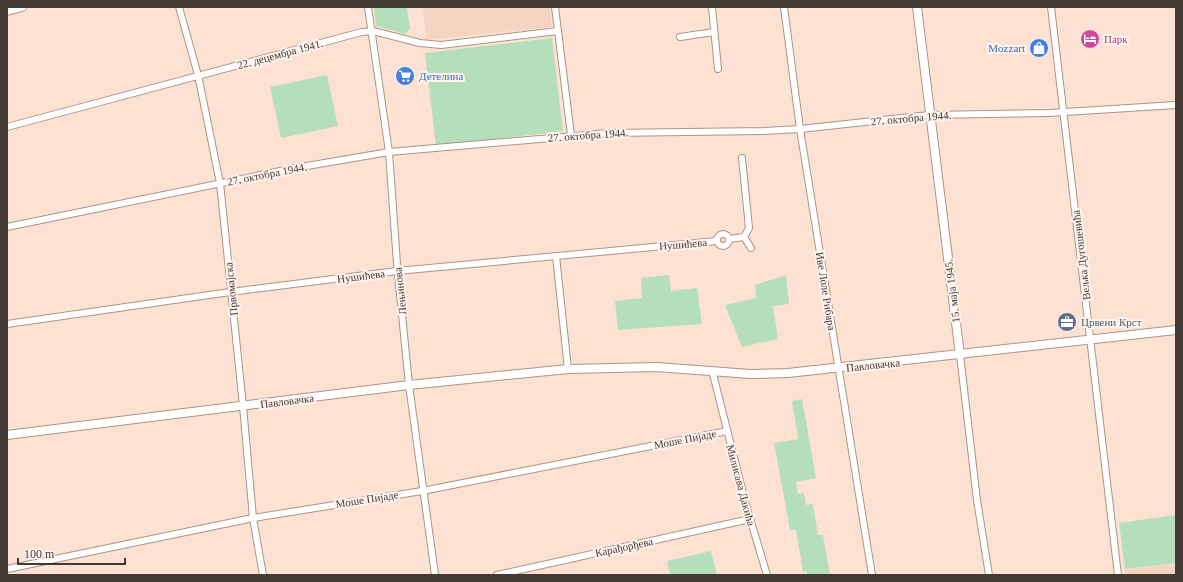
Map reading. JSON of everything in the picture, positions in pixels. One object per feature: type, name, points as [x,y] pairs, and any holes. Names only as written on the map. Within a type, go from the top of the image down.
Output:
[{"type":"street","points":[[7,11],[22,7]]},
{"type":"street","name":"Првомајска","points":[[179,7],[198,75],[220,183],[243,406],[252,518],[262,575]]},
{"type":"street","name":"Лењинова","points":[[368,7],[373,31],[389,152],[398,271],[409,385],[422,490],[435,575]]},
{"type":"street","points":[[555,7],[571,135]]},
{"type":"street","points":[[712,7],[718,69]]},
{"type":"street","name":"Иве Лоле Рибара","points":[[784,7],[800,129],[872,575]]},
{"type":"street","name":"15. маја 1945.","points":[[917,7],[977,500],[989,575]]},
{"type":"street","name":"Вељка Дугошевића","points":[[1051,7],[1118,575]]},
{"type":"street","name":"22. децембра 1941.","points":[[7,127],[358,33],[373,31],[420,43],[441,45],[558,31]]},
{"type":"street","points":[[680,37],[714,32]]},
{"type":"street","name":"27. октобра 1944.","points":[[7,227],[295,168],[389,152],[571,135],[640,131],[764,131],[800,129],[929,115],[1063,112],[1176,105]]},
{"type":"street","points":[[742,158],[749,228],[744,237],[750,248]]},
{"type":"street","name":"Нушићева","points":[[7,324],[231,292],[398,271],[717,241],[718,236],[722,234],[726,235],[729,239],[744,237]]},
{"type":"street","points":[[556,256],[568,370]]},
{"type":"street","name":"Павловачка","points":[[7,435],[409,385],[568,370],[657,367],[764,374],[839,368],[1176,330]]},
{"type":"street","name":"Милисава Дакића","points":[[712,370],[750,519],[767,575]]},
{"type":"street","name":"Моше Пијаде","points":[[7,569],[252,518],[422,490],[727,431]]},
{"type":"street","name":"Карађорђева","points":[[498,575],[750,519]]},
{"type":"shaded area","points":[[423,7],[550,7],[552,27],[426,40]]},
{"type":"shaded area","points":[[1175,563],[1176,575],[1125,575],[1125,570]]},
{"type":"green space","points":[[374,7],[407,7],[410,29],[405,34],[376,26]]},
{"type":"green space","points":[[552,38],[563,131],[436,146],[425,53]]},
{"type":"green space","points":[[327,75],[338,126],[281,138],[270,87]]},
{"type":"green space","points":[[669,275],[671,291],[697,288],[702,324],[618,330],[615,301],[642,298],[641,278]]},
{"type":"green space","points":[[786,275],[789,304],[773,306],[778,339],[742,347],[725,305],[756,298],[755,285]]},
{"type":"green space","points":[[802,399],[816,478],[796,482],[798,494],[804,493],[806,505],[813,504],[818,535],[823,535],[830,575],[807,575],[807,571],[803,572],[796,530],[790,530],[774,443],[798,439],[792,401]]},
{"type":"green space","points":[[1176,515],[1176,563],[1125,569],[1119,523]]},
{"type":"green space","points":[[711,551],[717,575],[670,575],[667,561]]},
{"type":"place","name":"Парк","points":[[1090,39]]},
{"type":"place","name":"Mozzart","points":[[1039,48]]},
{"type":"place","name":"Детелина","points":[[405,76]]},
{"type":"place","name":"Црвени Крст","points":[[1067,322]]}]
